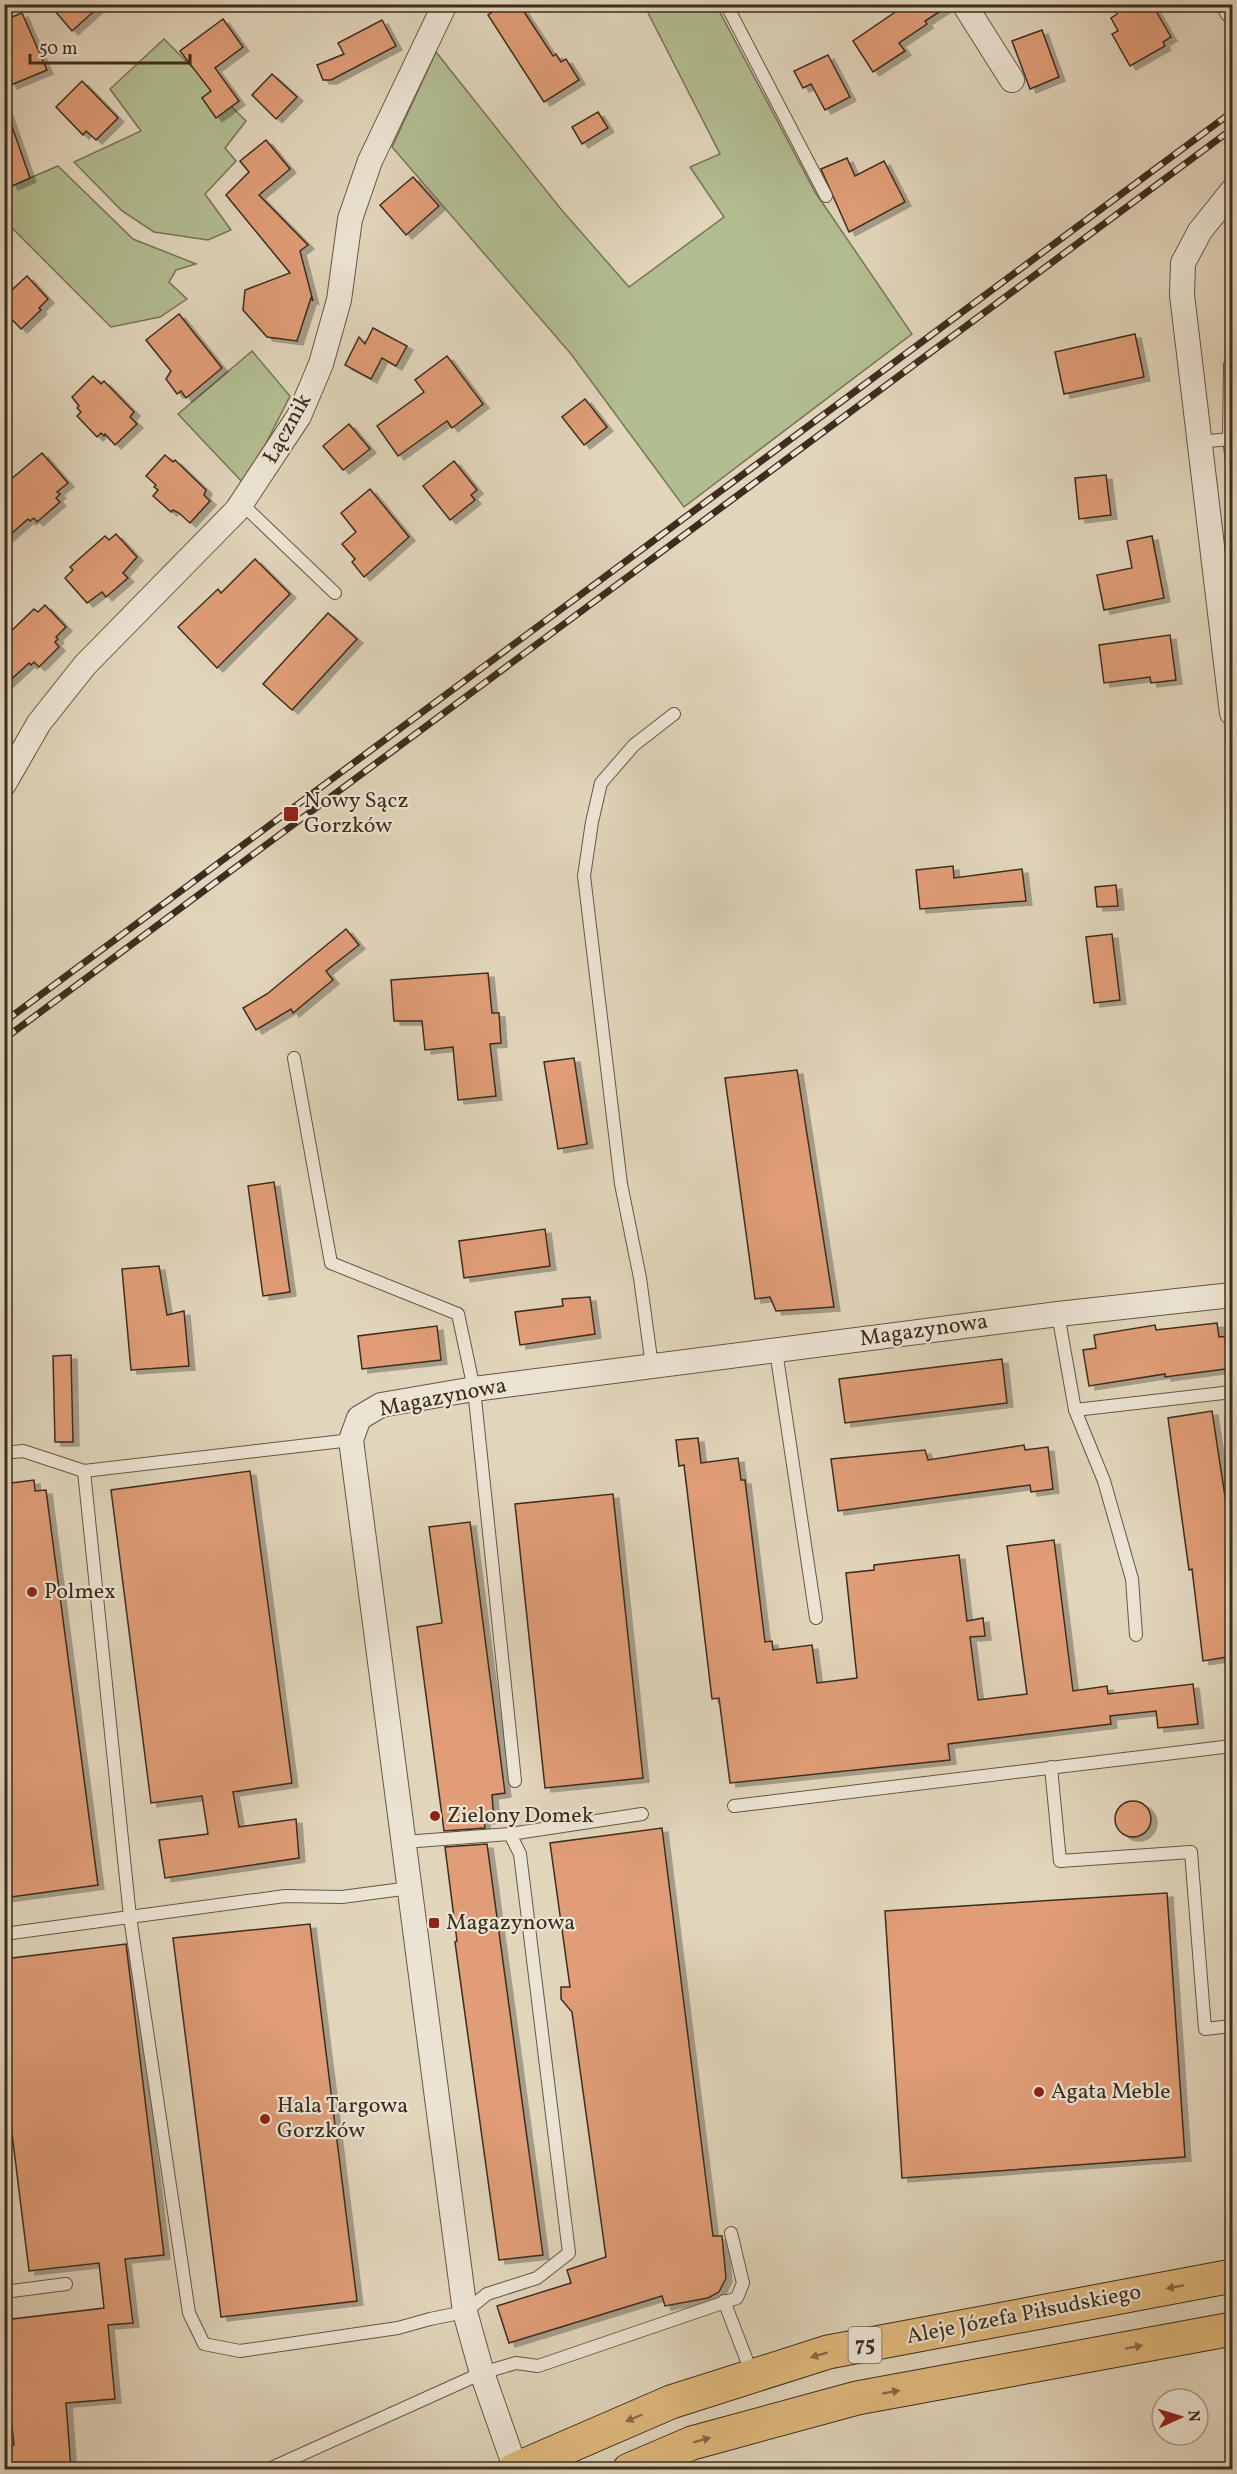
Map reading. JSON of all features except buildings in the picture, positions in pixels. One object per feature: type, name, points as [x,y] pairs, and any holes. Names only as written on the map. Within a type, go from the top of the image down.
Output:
[{"type":"main road","name":"Aleje Józefa Piłsudskiego","points":[[515,2469],[671,2402],[828,2352],[1233,2276]]},
{"type":"main road","points":[[1070,2307],[1077,2358]]},
{"type":"main road","name":"75","points":[[628,2469],[692,2443],[857,2398],[1233,2329]]},
{"type":"street","name":"Łącznik","points":[[4,784],[39,723],[85,665],[242,504],[299,416],[321,364],[339,300],[350,219],[370,162],[446,4]]},
{"type":"street","points":[[964,4],[1012,80]]},
{"type":"street","points":[[1228,4],[1233,11]]},
{"type":"street","points":[[1233,191],[1200,231],[1183,263],[1182,295],[1233,713]]},
{"type":"street","name":"Magazynowa","points":[[351,1440],[359,1418],[381,1406],[474,1389],[1058,1314],[1233,1295]]},
{"type":"street","points":[[351,1440],[465,2312],[482,2373],[515,2469]]},
{"type":"lane","points":[[726,4],[825,196]]},
{"type":"lane","points":[[1233,362],[1230,365],[1228,438],[1233,461]]},
{"type":"lane","points":[[1199,442],[1228,438]]},
{"type":"lane","points":[[242,504],[335,593]]},
{"type":"lane","points":[[652,1366],[640,1278],[621,1184],[584,876],[592,822],[601,783],[634,745],[674,714]]},
{"type":"lane","points":[[294,1058],[331,1263],[458,1314],[474,1389],[515,1781]]},
{"type":"lane","points":[[1058,1314],[1075,1410],[1104,1481],[1132,1580],[1136,1635]]},
{"type":"lane","points":[[776,1351],[816,1618]]},
{"type":"lane","points":[[1075,1410],[1233,1392]]},
{"type":"lane","points":[[4,1453],[22,1451],[84,1471],[351,1440]]},
{"type":"lane","points":[[84,1471],[130,1917],[189,2313],[204,2344],[240,2351],[398,2328],[465,2312],[487,2294],[537,2278],[568,2253],[520,1854],[510,1834]]},
{"type":"lane","points":[[734,1806],[1233,1746]]},
{"type":"lane","points":[[1052,1767],[1060,1862],[1191,1852],[1205,2029],[1233,2026]]},
{"type":"lane","points":[[404,1842],[510,1834],[642,1814]]},
{"type":"lane","points":[[4,1934],[285,1896],[342,1897],[410,1888]]},
{"type":"lane","points":[[267,2469],[482,2373],[516,2363],[538,2366],[738,2298],[743,2283],[731,2233]]},
{"type":"lane","points":[[4,2292],[66,2284]]},
{"type":"lane","points":[[724,2301],[753,2375]]},
{"type":"green space","points":[[644,5],[716,5],[815,192],[912,334],[684,507],[571,354],[392,147],[436,52],[560,208],[629,287],[724,217],[690,167],[720,154]]},
{"type":"green space","points":[[164,39],[246,121],[225,148],[236,161],[205,194],[231,230],[208,240],[154,232],[122,211],[74,162],[141,131],[110,89]]},
{"type":"green space","points":[[58,166],[133,239],[196,264],[176,270],[169,282],[187,299],[160,317],[111,327],[5,221],[4,189]]},
{"type":"green space","points":[[252,351],[290,396],[245,485],[178,414]]},
{"type":"railway","points":[[4,1022],[1232,112]]},
{"type":"railway","points":[[4,1039],[1232,129]]},
{"type":"place","name":"Nowy Sącz Gorzków","points":[[291,814]]},
{"type":"place","name":"Polmex","points":[[32,1592]]},
{"type":"place","name":"Zielony Domek","points":[[435,1816]]},
{"type":"place","name":"Magazynowa","points":[[434,1923]]},
{"type":"place","name":"Agata Meble","points":[[1039,2092]]},
{"type":"place","name":"Hala Targowa Gorzków","points":[[265,2119]]}]
